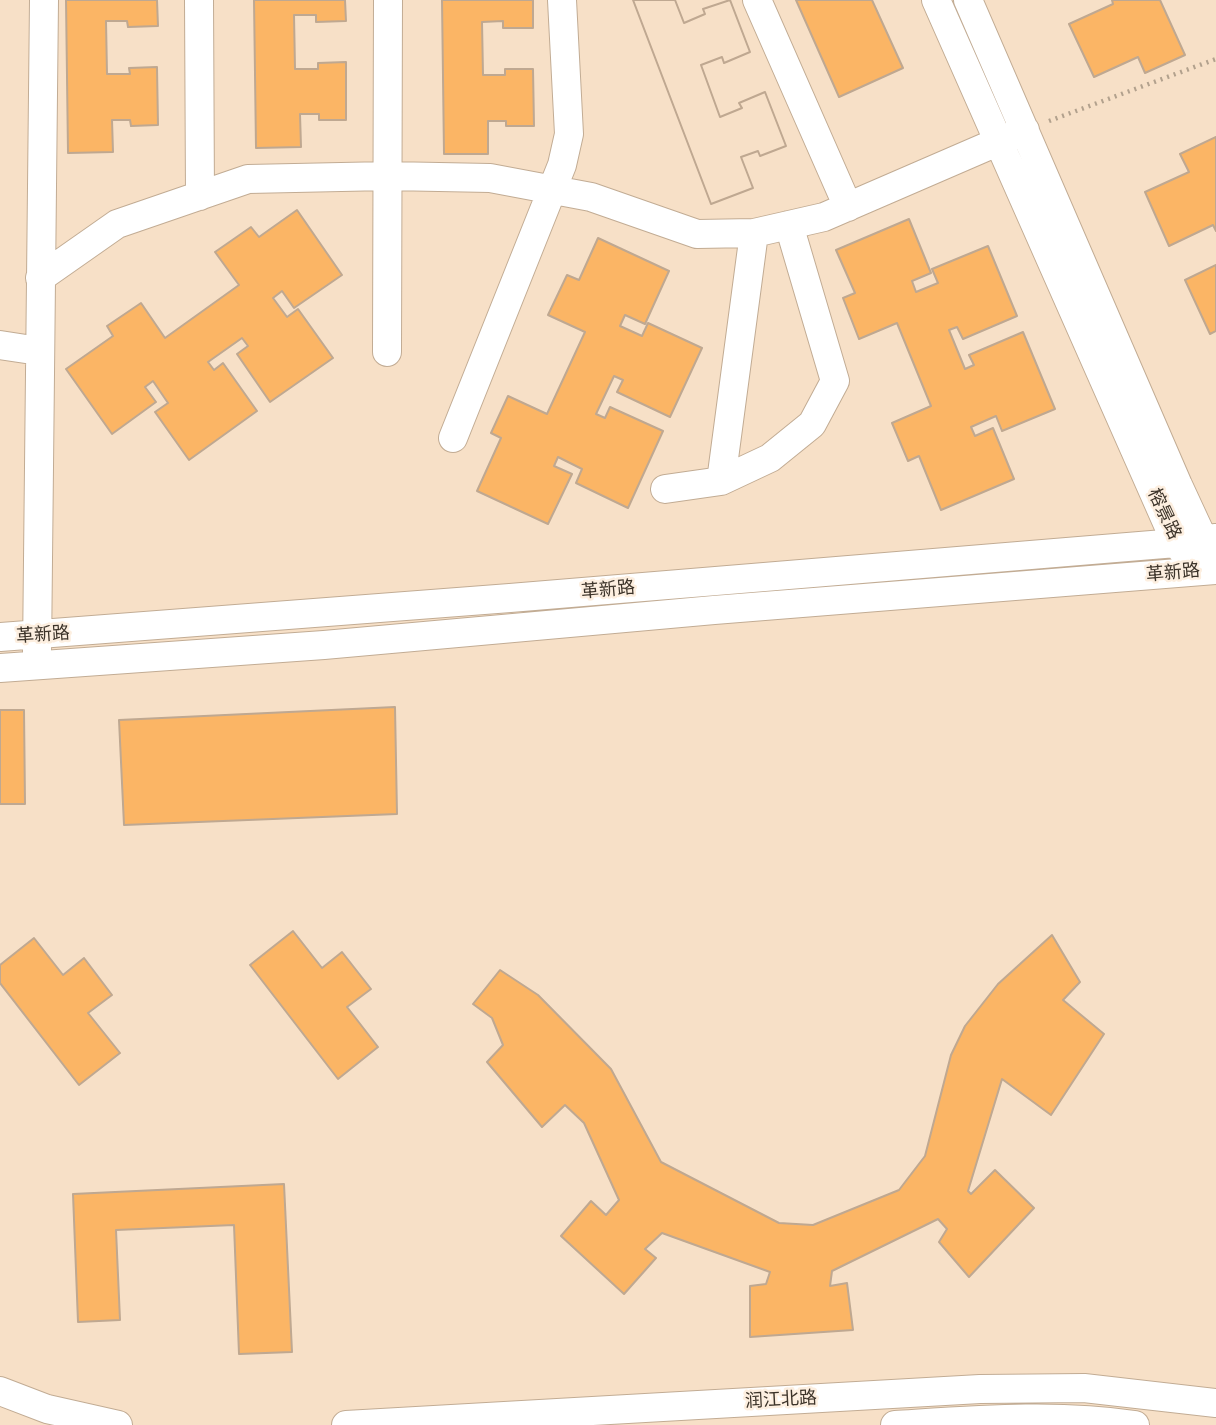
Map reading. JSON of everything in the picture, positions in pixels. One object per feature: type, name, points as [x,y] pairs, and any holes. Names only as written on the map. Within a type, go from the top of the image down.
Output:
[{"type":"street","points":[[37,666],[44,0]]},
{"type":"street","points":[[199,0],[200,196]]},
{"type":"street","points":[[387,352],[388,0]]},
{"type":"street","points":[[453,438],[562,165],[569,134],[562,0]]},
{"type":"street","points":[[757,0],[848,207]]},
{"type":"street","name":"榕景路","points":[[936,0],[1176,543],[1208,570]]},
{"type":"street","name":"榕景路","points":[[968,0],[1178,485],[1210,538],[1208,570]]},
{"type":"street","points":[[40,278],[117,224],[248,179],[388,176],[490,178],[591,197],[697,234],[754,233],[824,218],[1025,130]]},
{"type":"street","points":[[665,489],[721,481],[771,458],[812,424],[835,381],[789,225]]},
{"type":"street","points":[[721,481],[754,233]]},
{"type":"street","points":[[0,345],[39,351]]},
{"type":"street","name":"革新路","points":[[0,637],[1176,543],[1210,538]]},
{"type":"street","name":"革新路","points":[[0,668],[335,645],[714,610],[1208,570]]},
{"type":"street","name":"润江北路","points":[[346,1425],[980,1389],[1084,1388],[1216,1403]]},
{"type":"street","points":[[0,1391],[47,1409],[118,1425]]},
{"type":"street","points":[[895,1425],[1037,1419],[1092,1420],[1135,1425]]},
{"type":"path","points":[[1025,130],[1216,59]]},
{"type":"building","points":[[66,0],[157,0],[158,26],[128,27],[127,21],[106,21],[107,74],[130,74],[129,68],[157,67],[158,125],[131,126],[130,120],[112,120],[113,152],[68,153]]},
{"type":"building","points":[[254,0],[345,0],[346,21],[316,22],[316,15],[294,15],[295,69],[318,69],[318,63],[346,62],[346,120],[319,120],[319,114],[300,114],[301,147],[256,148]]},
{"type":"building","points":[[442,0],[533,0],[533,28],[503,28],[503,21],[482,22],[483,75],[505,75],[505,69],[533,69],[534,126],[506,126],[506,121],[488,121],[488,154],[444,154]]},
{"type":"building","points":[[633,0],[675,0],[684,23],[705,14],[703,9],[730,0],[750,52],[724,63],[722,57],[701,65],[720,117],[742,108],[739,103],[765,92],[786,146],[760,156],[758,151],[741,157],[753,188],[711,204]]},
{"type":"building","points":[[633,0],[675,0],[684,23],[705,14],[703,9],[730,0],[750,52],[724,63],[722,57],[701,65],[720,117],[742,108],[739,103],[765,92],[786,146],[760,156],[758,151],[741,157],[753,188],[711,204]]},
{"type":"building","points":[[796,0],[872,0],[903,68],[839,97]]},
{"type":"building","points":[[1112,0],[1160,0],[1185,55],[1145,73],[1138,57],[1094,77],[1069,24],[1113,4]]},
{"type":"building","points":[[1216,137],[1216,231],[1213,225],[1169,246],[1145,192],[1189,172],[1180,154]]},
{"type":"building","points":[[297,210],[342,275],[294,308],[282,291],[273,298],[287,317],[298,309],[333,358],[270,402],[237,354],[248,346],[242,338],[208,362],[214,370],[223,363],[257,411],[189,460],[155,412],[168,403],[153,381],[145,387],[156,402],[112,434],[66,369],[113,336],[107,326],[141,303],[165,338],[239,285],[215,252],[251,227],[259,237]]},
{"type":"building","points":[[909,219],[931,273],[912,281],[916,292],[938,283],[932,269],[988,246],[1017,316],[963,339],[957,327],[949,330],[965,369],[974,365],[969,355],[1023,332],[1055,409],[1002,431],[996,416],[971,427],[975,436],[993,428],[1014,479],[941,510],[919,456],[908,461],[892,423],[931,406],[897,323],[859,339],[843,298],[855,293],[836,250]]},
{"type":"building","points":[[598,238],[669,271],[645,324],[625,315],[620,326],[642,336],[648,323],[702,348],[670,417],[617,392],[623,380],[614,376],[596,414],[605,418],[610,407],[663,431],[628,508],[576,483],[582,469],[558,457],[554,466],[572,474],[548,524],[477,491],[501,438],[491,433],[508,396],[547,414],[585,332],[548,315],[567,275],[579,280]]},
{"type":"building","points":[[1216,265],[1216,331],[1210,334],[1185,280]]},
{"type":"building","points":[[395,707],[397,814],[124,825],[119,720]]},
{"type":"building","points":[[0,710],[24,710],[25,804],[0,804]]},
{"type":"building","points":[[293,931],[322,968],[342,952],[371,989],[347,1007],[378,1047],[338,1079],[250,965]]},
{"type":"building","points":[[1052,935],[1080,982],[1063,1000],[1104,1034],[1051,1115],[1002,1079],[968,1191],[971,1194],[995,1170],[1034,1208],[969,1277],[939,1242],[947,1229],[938,1219],[832,1271],[830,1286],[847,1283],[853,1330],[750,1337],[750,1286],[766,1284],[770,1272],[662,1233],[645,1249],[656,1258],[624,1294],[561,1236],[591,1201],[606,1215],[619,1200],[584,1123],[565,1105],[542,1127],[487,1062],[503,1045],[492,1018],[473,1004],[500,970],[538,995],[611,1069],[661,1162],[779,1223],[813,1225],[899,1190],[925,1156],[951,1055],[965,1026],[998,984]]},
{"type":"building","points":[[34,938],[63,975],[84,958],[112,995],[88,1013],[120,1053],[79,1085],[0,983],[0,965]]},
{"type":"building","points":[[284,1184],[292,1352],[239,1354],[234,1225],[116,1230],[120,1320],[78,1322],[73,1194]]}]
